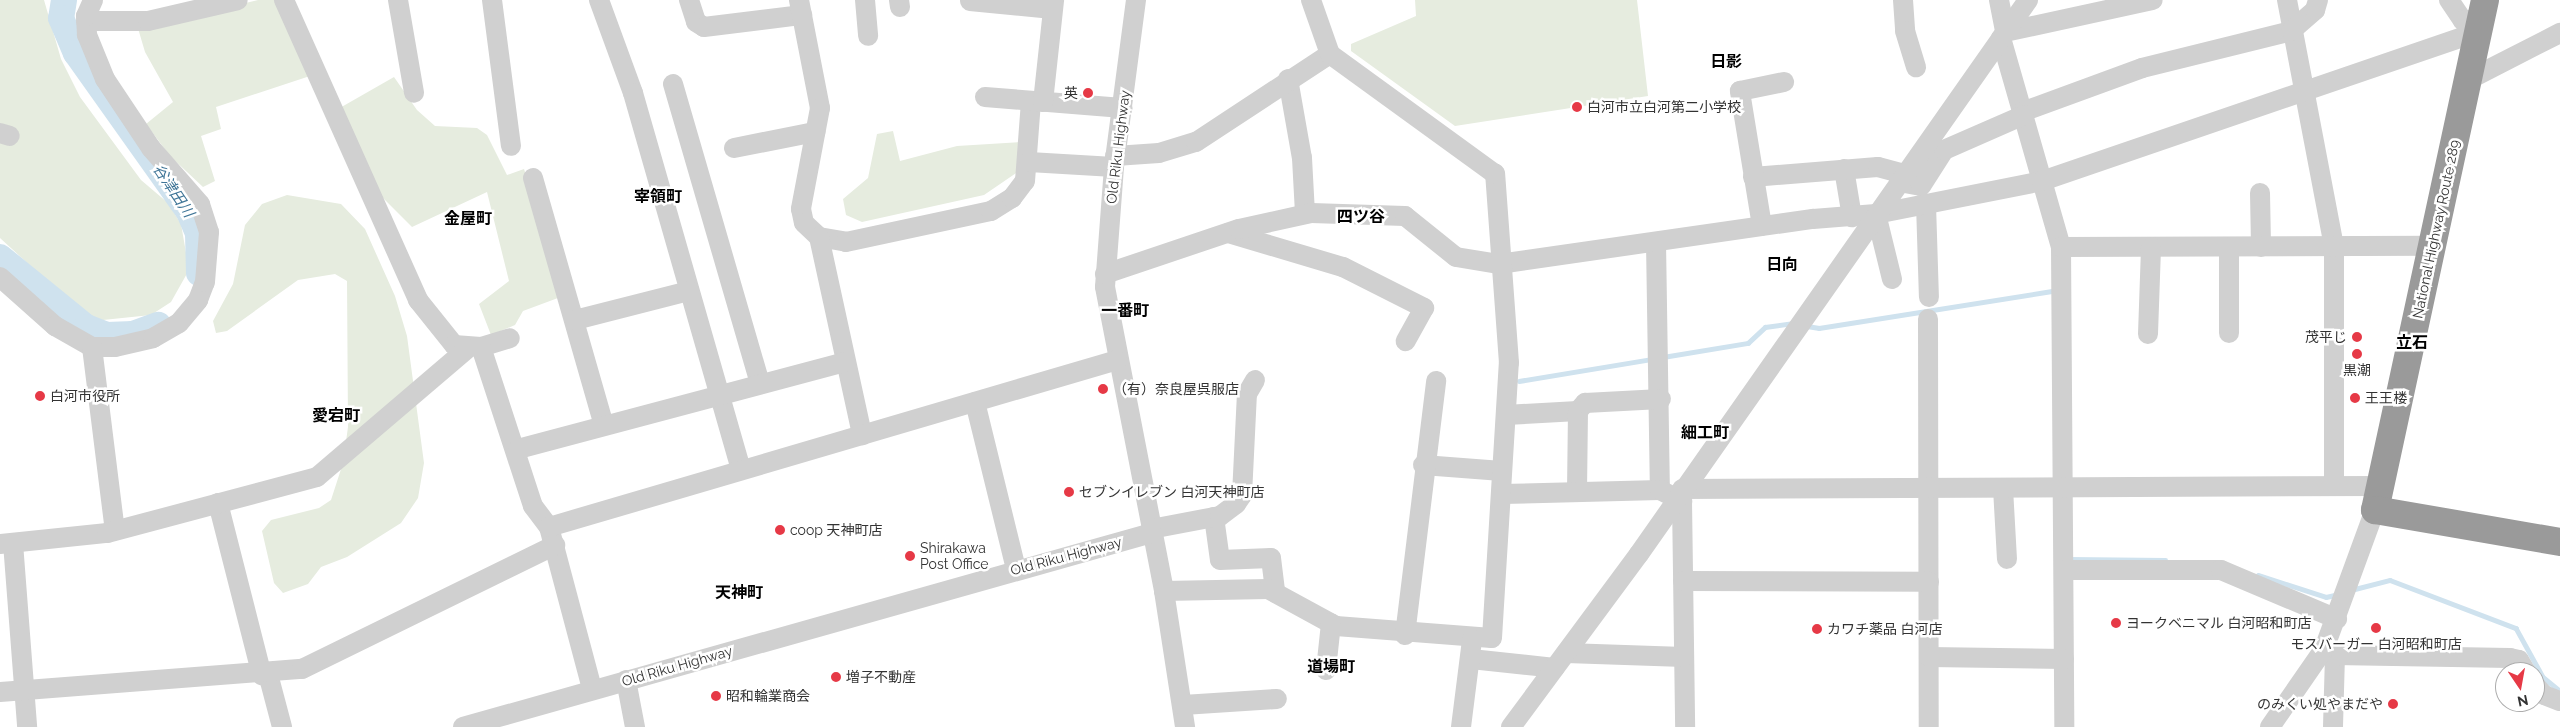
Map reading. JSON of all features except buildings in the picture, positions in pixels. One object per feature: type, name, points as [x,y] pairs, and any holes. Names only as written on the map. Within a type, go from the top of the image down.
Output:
[{"type":"highway","name":"National Highway Route 289","points":[[2379,498],[2466,81],[2482,17]]},
{"type":"highway","points":[[2379,498],[2560,542]]},
{"type":"street","points":[[0,277],[55,326],[92,346],[139,343],[179,323],[198,300],[205,282],[209,232],[200,204],[151,148],[115,97],[90,46],[86,21],[94,0]]},
{"type":"street","points":[[86,21],[148,21],[238,0]]},
{"type":"street","points":[[284,0],[418,300],[454,345],[474,348]]},
{"type":"street","points":[[398,0],[414,92]]},
{"type":"street","points":[[492,0],[511,146]]},
{"type":"street","points":[[599,0],[633,93],[741,470]]},
{"type":"street","points":[[689,0],[696,22],[704,28],[800,8],[820,98],[801,210],[804,223],[819,237],[846,242],[991,211],[1012,198],[1025,181],[1053,4],[970,1]]},
{"type":"street","points":[[865,0],[868,36]]},
{"type":"street","name":"Old Riku Highway","points":[[463,727],[1152,531],[1117,360],[1105,274],[1115,162],[1136,0]]},
{"type":"street","points":[[1315,0],[1311,0],[1330,54],[1495,174],[1499,264],[1509,363],[1492,638],[1471,650]]},
{"type":"street","points":[[1903,0],[1905,31],[1916,67]]},
{"type":"street","points":[[1999,0],[2003,35],[2023,114],[2061,247],[2064,727]]},
{"type":"street","points":[[1511,727],[1560,660],[1673,492],[1902,178],[2028,0]]},
{"type":"street","points":[[2003,35],[2153,0]]},
{"type":"street","points":[[2287,0],[2334,246],[2334,486]]},
{"type":"street","points":[[1753,177],[1878,167],[1921,186],[1944,150],[2023,114],[2142,68],[2292,31],[2315,10],[2318,0]]},
{"type":"street","points":[[2450,0],[2463,21],[2482,17]]},
{"type":"street","points":[[1105,274],[1228,233],[1305,214],[1405,216],[1456,257],[1499,264],[1762,226],[1876,214],[2042,181],[2303,89],[2482,17]]},
{"type":"street","points":[[2466,81],[2560,33]]},
{"type":"street","points":[[1029,162],[1115,162],[1159,153],[1196,142],[1288,79],[1330,54]]},
{"type":"street","points":[[1288,79],[1302,158],[1305,214]]},
{"type":"street","points":[[1762,226],[1740,91],[1784,82]]},
{"type":"street","points":[[673,84],[760,383]]},
{"type":"street","points":[[985,97],[1123,108]]},
{"type":"street","points":[[734,148],[815,132]]},
{"type":"street","points":[[1844,169],[1852,218]]},
{"type":"street","points":[[533,178],[604,425]]},
{"type":"street","points":[[2260,193],[2261,247]]},
{"type":"street","points":[[1926,204],[1930,297]]},
{"type":"street","points":[[1876,214],[1892,280]]},
{"type":"street","points":[[1228,233],[1344,266],[1424,308],[1406,341]]},
{"type":"street","points":[[819,237],[862,435]]},
{"type":"street","points":[[1656,242],[1661,358],[1660,399],[1673,492],[1682,501],[1685,727]]},
{"type":"street","points":[[2229,246],[2230,333]]},
{"type":"street","points":[[2061,247],[2432,246]]},
{"type":"street","points":[[2148,334],[2151,247]]},
{"type":"street","points":[[575,320],[689,291]]},
{"type":"street","points":[[1928,319],[1929,727]]},
{"type":"street","points":[[27,727],[26,691],[7,544],[115,531],[317,477],[474,348],[510,338]]},
{"type":"street","points":[[92,346],[115,531]]},
{"type":"street","points":[[474,348],[518,449],[533,506],[552,536],[592,689]]},
{"type":"street","points":[[0,692],[265,674],[302,669],[336,655],[552,536],[741,470],[1117,360]]},
{"type":"street","points":[[518,449],[718,393],[845,362]]},
{"type":"street","points":[[1185,727],[1164,591],[1152,531],[1214,517],[1227,512],[1242,495],[1247,394],[1254,380]]},
{"type":"street","points":[[1405,635],[1423,465],[1436,381]]},
{"type":"street","points":[[1578,492],[1578,411],[1584,403],[1660,399]]},
{"type":"street","points":[[975,402],[1016,569]]},
{"type":"street","points":[[1506,416],[1578,411]]},
{"type":"street","points":[[1423,465],[1502,471]]},
{"type":"street","points":[[1501,494],[1929,488],[2334,486],[2379,498],[2337,619],[2329,652],[2333,727]]},
{"type":"street","points":[[2003,488],[2007,559]]},
{"type":"street","points":[[218,503],[265,674],[282,727]]},
{"type":"street","points":[[1214,517],[1220,560],[1271,558],[1275,593]]},
{"type":"street","points":[[2064,570],[2221,570],[2337,619]]},
{"type":"street","points":[[1683,581],[1929,582]]},
{"type":"street","points":[[1164,591],[1275,593],[1331,624],[1405,635],[1471,650],[1560,660],[1684,657]]},
{"type":"street","points":[[1326,670],[1331,624]]},
{"type":"street","points":[[1461,727],[1471,650]]},
{"type":"street","points":[[2329,652],[2510,658],[2520,662]]},
{"type":"street","points":[[2270,727],[2329,652]]},
{"type":"street","points":[[1929,657],[2064,659]]},
{"type":"street","points":[[626,680],[635,727]]},
{"type":"street","points":[[2545,696],[2560,701]]},
{"type":"street","points":[[1182,705],[1277,699]]},
{"type":"shaded area","points":[[0,0],[44,0],[61,59],[80,97],[141,180],[168,203],[181,224],[189,270],[171,302],[151,315],[103,320],[83,314],[0,238]]},
{"type":"shaded area","points":[[258,0],[279,0],[313,75],[216,107],[221,129],[201,136],[215,181],[203,187],[170,156],[146,124],[173,102],[145,52],[137,25],[168,22]]},
{"type":"shaded area","points":[[1415,0],[1637,0],[1648,96],[1455,126],[1351,51],[1351,44],[1416,16]]},
{"type":"shaded area","points":[[394,77],[417,110],[435,126],[477,128],[487,135],[507,175],[524,169],[566,295],[523,311],[515,325],[491,335],[479,304],[509,281],[487,192],[412,227],[374,189],[338,109]]},
{"type":"shaded area","points":[[893,131],[900,161],[957,146],[1022,142],[1022,169],[984,195],[862,222],[846,215],[843,199],[868,178],[877,134]]},
{"type":"shaded area","points":[[287,195],[341,204],[365,229],[395,296],[407,336],[424,463],[418,498],[401,523],[347,557],[321,567],[308,584],[283,593],[274,583],[262,531],[271,520],[319,508],[331,500],[343,463],[348,427],[347,281],[335,274],[298,280],[227,331],[216,333],[213,321],[233,284],[245,225],[262,204]]},
{"type":"waterway","name":"谷津田川","points":[[64,0],[61,18],[76,53],[189,212],[198,233],[199,273]]},
{"type":"waterway","name":"谷津田川","points":[[0,257],[86,327],[107,335],[133,334],[158,325]]},
{"type":"waterway","points":[[1807,326],[1819,328],[2053,291]]},
{"type":"waterway","points":[[1663,357],[1748,343],[1765,327],[1794,323]]},
{"type":"waterway","points":[[1519,381],[1652,359]]},
{"type":"waterway","points":[[2068,559],[2165,560]]},
{"type":"waterway","points":[[2258,575],[2326,597],[2339,594]]},
{"type":"waterway","points":[[2351,590],[2390,580],[2516,628],[2543,677],[2559,690]]},
{"type":"place","name":"英","points":[[1088,93]]},
{"type":"place","name":"白河市立白河第二小学校","points":[[1577,107]]},
{"type":"place","name":"茂平じ","points":[[2357,337]]},
{"type":"place","name":"黒潮","points":[[2357,354]]},
{"type":"place","name":"（有）奈良屋呉服店","points":[[1103,389]]},
{"type":"place","name":"白河市役所","points":[[40,396]]},
{"type":"place","name":"王王楼","points":[[2355,398]]},
{"type":"place","name":"セブンイレブン 白河天神町店","points":[[1069,492]]},
{"type":"place","name":"coop 天神町店","points":[[780,530]]},
{"type":"place","name":"Shirakawa Post Office","points":[[910,556]]},
{"type":"place","name":"ヨークベニマル 白河昭和町店","points":[[2116,623]]},
{"type":"place","name":"モスバーガー 白河昭和町店","points":[[2376,628]]},
{"type":"place","name":"カワチ薬品 白河店","points":[[1817,629]]},
{"type":"place","name":"増子不動産","points":[[836,677]]},
{"type":"place","name":"昭和輪業商会","points":[[716,696]]},
{"type":"place","name":"のみくい処やまだや","points":[[2393,704]]},
{"type":"district","name":"日影","points":[[1726,62]]},
{"type":"district","name":"宰領町","points":[[658,197]]},
{"type":"district","name":"四ツ谷","points":[[1361,217]]},
{"type":"district","name":"金屋町","points":[[468,219]]},
{"type":"district","name":"日向","points":[[1782,265]]},
{"type":"district","name":"一番町","points":[[1125,311]]},
{"type":"district","name":"立石","points":[[2412,343]]},
{"type":"district","name":"愛宕町","points":[[336,416]]},
{"type":"district","name":"細工町","points":[[1705,433]]},
{"type":"district","name":"天神町","points":[[739,593]]},
{"type":"district","name":"道場町","points":[[1331,667]]}]
